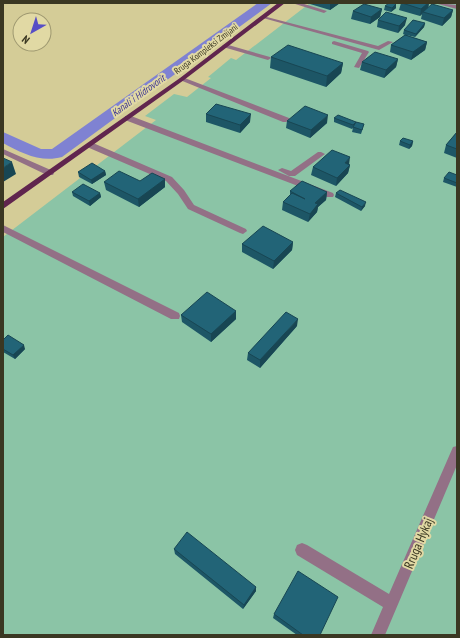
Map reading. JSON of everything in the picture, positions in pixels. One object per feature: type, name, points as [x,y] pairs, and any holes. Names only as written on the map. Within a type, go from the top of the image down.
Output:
[{"type":"main road","name":"Rruga Kompleksi Zmijani","points":[[3,206],[182,79],[282,3]]},
{"type":"street","points":[[296,3],[324,11]]},
{"type":"street","points":[[440,3],[457,7]]},
{"type":"street","points":[[262,19],[378,48],[390,42]]},
{"type":"street","points":[[262,19],[366,52],[357,66]]},
{"type":"street","points":[[226,46],[268,58]]},
{"type":"street","points":[[182,79],[286,120]]},
{"type":"street","points":[[130,116],[292,174],[321,154]]},
{"type":"street","points":[[130,116],[330,195]]},
{"type":"street","points":[[90,145],[169,179],[181,192],[191,207],[243,231]]},
{"type":"street","points":[[3,151],[50,173]]},
{"type":"street","points":[[3,228],[175,316]]},
{"type":"street","name":"Rruga Hykaj","points":[[378,635],[457,451]]},
{"type":"street","points":[[302,550],[392,604]]},
{"type":"green space","points":[[310,3],[457,3],[457,635],[3,635],[3,237],[156,120],[145,116],[174,94],[187,97],[211,78],[208,77],[231,58],[236,60]]},
{"type":"building","points":[[389,3],[396,4],[392,8],[385,6]]},
{"type":"building","points":[[402,3],[428,3],[421,9]]},
{"type":"building","points":[[364,4],[382,9],[371,17],[353,11]]},
{"type":"building","points":[[432,4],[453,10],[444,18],[423,12]]},
{"type":"building","points":[[386,12],[407,18],[399,26],[378,20]]},
{"type":"building","points":[[413,20],[425,23],[416,34],[404,30]]},
{"type":"building","points":[[405,35],[427,42],[413,52],[391,45]]},
{"type":"building","points":[[288,45],[343,63],[327,76],[271,57]]},
{"type":"building","points":[[375,52],[398,59],[386,70],[362,62]]},
{"type":"building","points":[[216,104],[251,114],[240,125],[206,114]]},
{"type":"building","points":[[305,106],[328,115],[311,130],[287,121]]},
{"type":"building","points":[[338,115],[356,122],[353,125],[334,118]]},
{"type":"building","points":[[356,122],[364,124],[362,130],[353,127]]},
{"type":"building","points":[[457,132],[457,149],[446,145]]},
{"type":"building","points":[[403,138],[413,141],[410,145],[400,141]]},
{"type":"building","points":[[332,150],[350,157],[345,163],[350,165],[337,178],[313,167]]},
{"type":"building","points":[[3,158],[12,162],[3,168]]},
{"type":"building","points":[[92,163],[105,171],[91,180],[78,172]]},
{"type":"building","points":[[119,171],[140,181],[152,173],[165,179],[138,199],[104,182]]},
{"type":"building","points":[[449,172],[457,175],[457,183],[444,178]]},
{"type":"building","points":[[302,181],[327,192],[315,203],[318,204],[310,214],[283,202],[292,193],[305,199],[290,191]]},
{"type":"building","points":[[83,184],[100,193],[89,201],[72,192]]},
{"type":"building","points":[[340,190],[366,202],[362,207],[336,193]]},
{"type":"building","points":[[263,226],[293,242],[274,261],[242,244]]},
{"type":"building","points":[[207,292],[236,311],[211,334],[181,315]]},
{"type":"building","points":[[286,312],[298,319],[260,360],[248,353]]},
{"type":"building","points":[[8,335],[24,345],[13,355],[3,349],[3,340]]},
{"type":"building","points":[[187,532],[256,587],[244,605],[174,549]]},
{"type":"building","points":[[298,571],[338,597],[320,635],[303,635],[274,614]]},
{"type":"waterway","name":"Kanali i Hidrovorit","points":[[3,137],[35,152],[42,154],[56,154],[266,3]]}]
